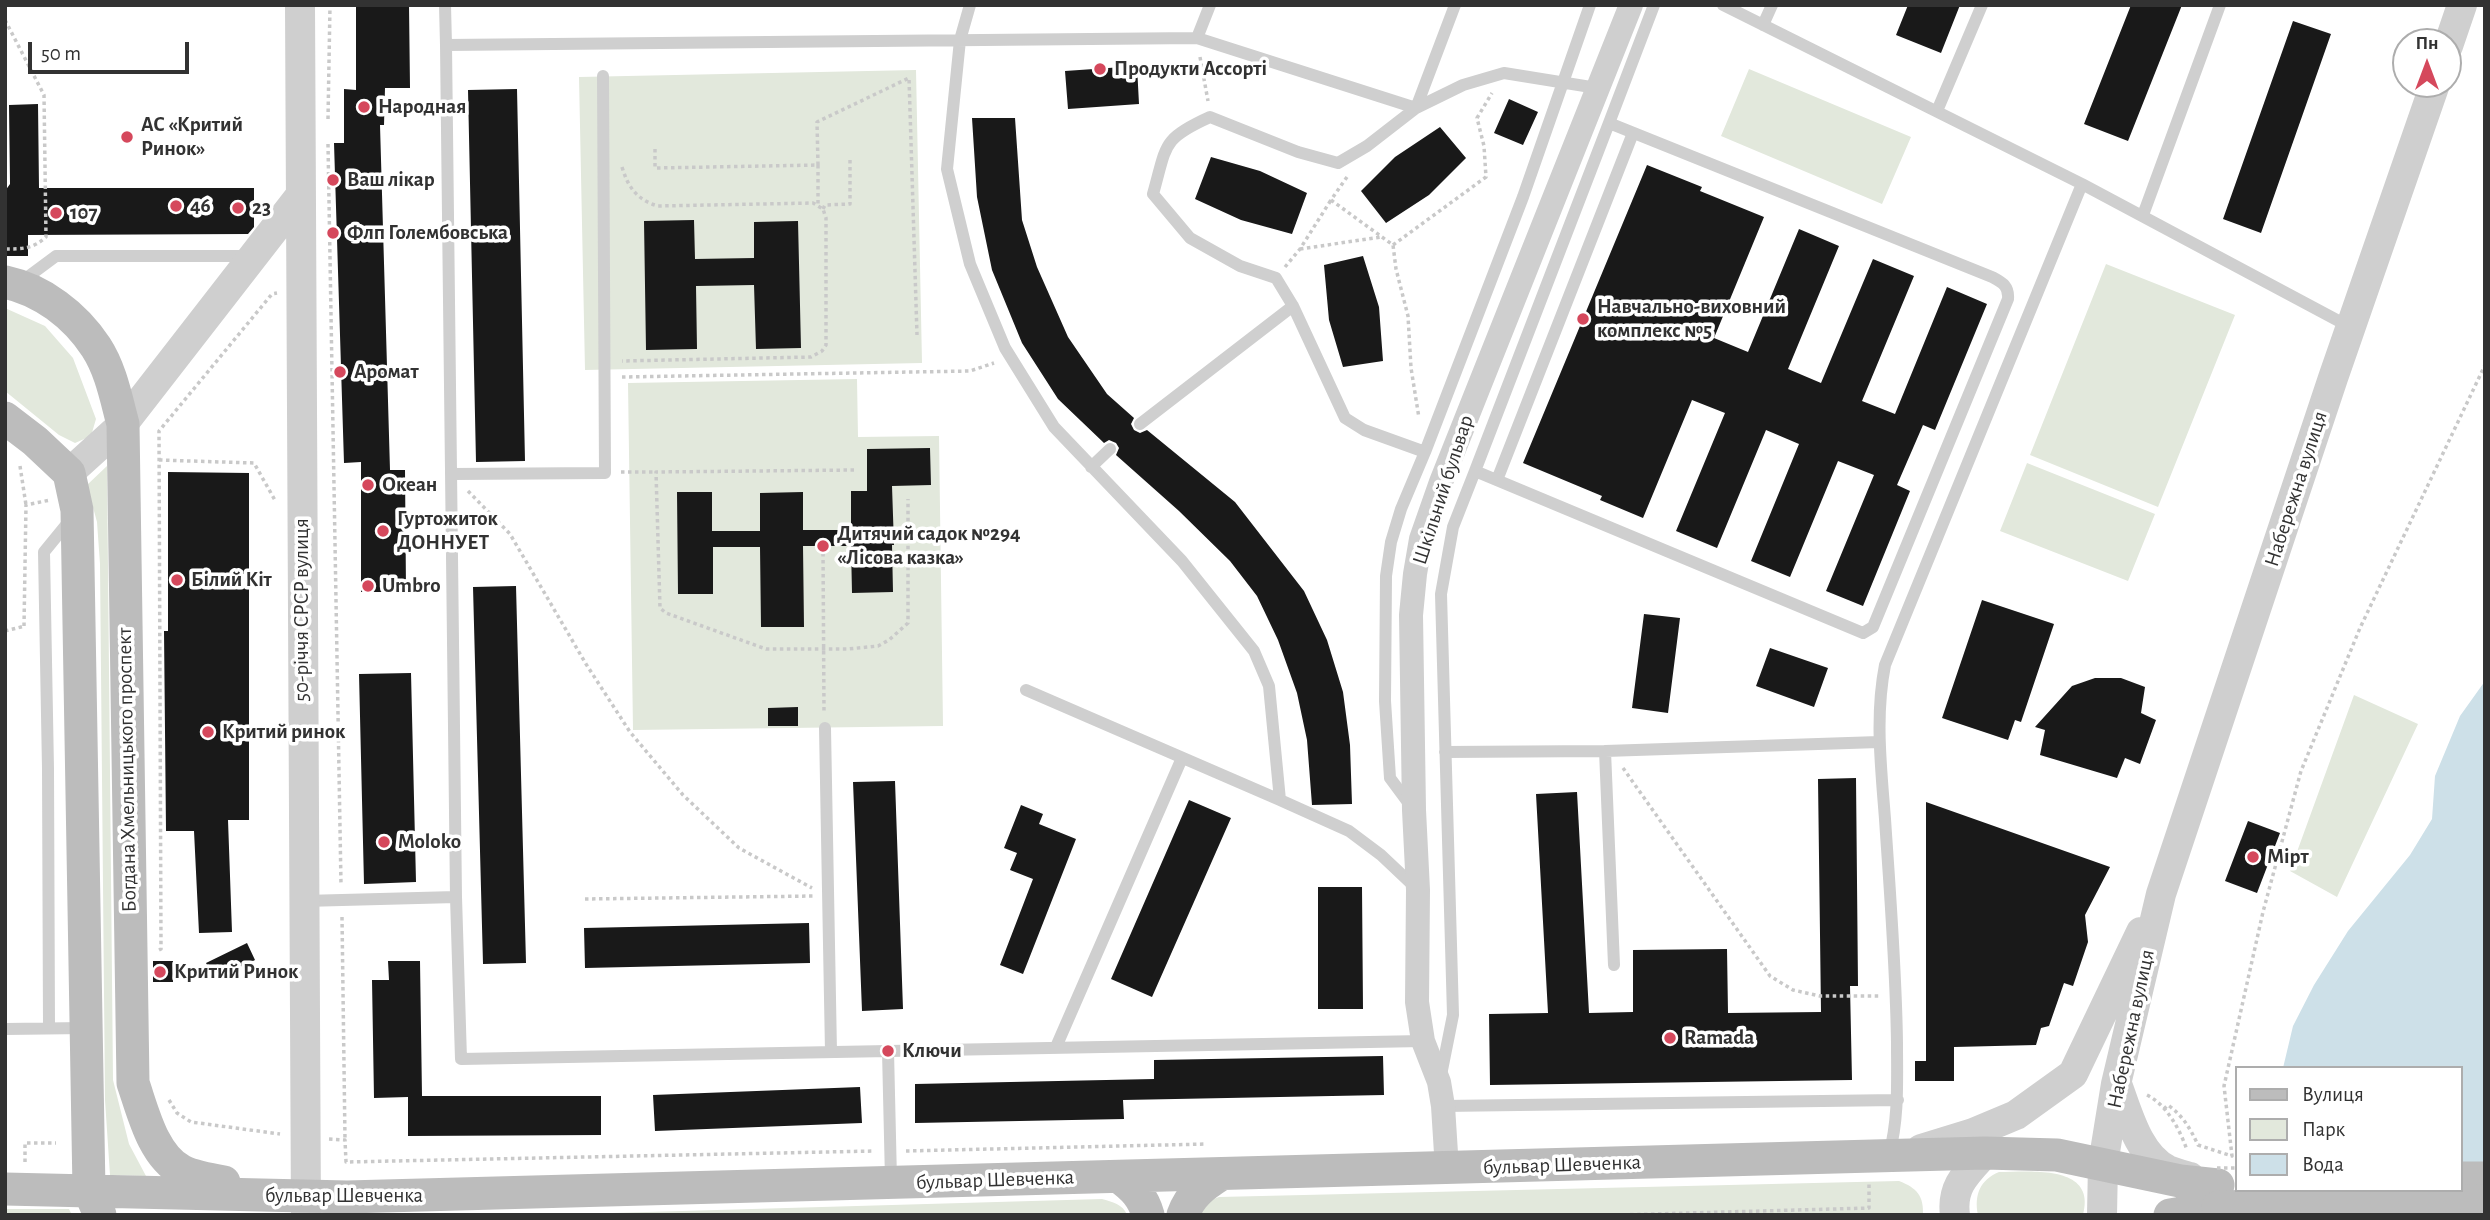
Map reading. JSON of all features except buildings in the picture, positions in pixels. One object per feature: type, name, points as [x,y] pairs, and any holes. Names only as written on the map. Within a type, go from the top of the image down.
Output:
[{"type":"main road","name":"Богдана Хмельницького проспект","points":[[9,285],[45,296],[74,321],[96,347],[111,380],[123,424],[133,1083],[149,1128],[163,1154],[182,1171],[306,1206]]},
{"type":"main road","points":[[5,418],[69,472]]},
{"type":"main road","name":"Богдана Хмельницького проспект","points":[[69,472],[77,510],[81,624],[85,1028],[95,1203]]},
{"type":"main road","name":"бульвар Шевченка","points":[[5,1189],[95,1203],[306,1206],[891,1167],[1119,1177],[1217,1159],[1447,1169],[1985,1153],[2057,1155],[2180,1181],[2225,1182]]},
{"type":"main road","points":[[1183,1215],[1188,1202],[1217,1159]]},
{"type":"main road","points":[[1119,1177],[1135,1189],[1144,1201],[1148,1215]]},
{"type":"main road","points":[[2462,1178],[2485,1178]]},
{"type":"main road","name":"бульвар Шевченка","points":[[2170,1215],[2225,1182]]},
{"type":"main road","name":"бульвар Шевченка","points":[[2369,1192],[2485,1200]]},
{"type":"street","name":"50-річчя СРСР вулиця","points":[[300,5],[306,1206]]},
{"type":"street","name":"Шкільний бульвар","points":[[1447,1169],[1441,1094],[1423,1041],[1417,1002],[1418,890],[1410,615],[1415,574],[1421,539],[1441,482],[1631,5]]},
{"type":"street","points":[[2454,28],[2462,5]]},
{"type":"street","name":"Набережна вулиця","points":[[2103,1164],[2116,1084],[2161,894],[2430,98]]},
{"type":"street","points":[[69,472],[123,424],[300,196]]},
{"type":"street","name":"Набережна вулиця","points":[[1897,1155],[1973,1133],[2016,1115],[2073,1074],[2161,894]]},
{"type":"street","points":[[2116,1084],[2138,1138],[2151,1156],[2168,1170],[2225,1182]]},
{"type":"street","points":[[1955,1215],[1954,1196],[1958,1186],[1985,1153]]},
{"type":"street","points":[[2102,1215],[2103,1164]]},
{"type":"lane","points":[[445,5],[456,897],[461,1059],[1423,1041]]},
{"type":"lane","points":[[970,5],[960,40],[947,169],[970,264],[1009,354],[1054,428],[1182,561],[1254,651],[1269,686],[1280,800]]},
{"type":"lane","points":[[1197,38],[1210,5]]},
{"type":"lane","points":[[1416,108],[1455,5]]},
{"type":"lane","points":[[1414,810],[1390,778],[1385,701],[1385,576],[1395,531],[1523,197],[1590,5]]},
{"type":"lane","points":[[1654,5],[1453,527],[1441,594],[1452,1015],[1441,1094],[1898,1100]]},
{"type":"lane","points":[[1723,5],[2143,215],[2351,328]]},
{"type":"lane","points":[[1763,25],[1772,5]]},
{"type":"lane","points":[[1937,111],[1982,5]]},
{"type":"lane","points":[[2143,215],[2220,5]]},
{"type":"lane","points":[[446,45],[1197,38],[1416,108]]},
{"type":"lane","points":[[1425,452],[1364,430],[1345,418],[1293,306],[1276,278],[1240,266],[1190,238],[1153,194],[1168,143],[1182,130],[1210,117],[1298,152],[1338,163],[1367,146],[1416,108],[1463,85],[1504,72],[1597,88]]},
{"type":"lane","points":[[452,474],[605,472],[603,76]]},
{"type":"lane","points":[[1475,471],[1863,633],[1873,626],[2008,299],[2009,291],[2004,284],[1992,277],[1609,123]]},
{"type":"lane","points":[[1497,480],[1633,133]]},
{"type":"lane","points":[[1897,1155],[1897,995],[1879,742],[1880,692],[1885,664],[2082,184]]},
{"type":"lane","points":[[9,285],[56,256],[254,256]]},
{"type":"lane","points":[[1140,424],[1293,306]]},
{"type":"lane","points":[[1091,467],[1110,449]]},
{"type":"lane","points":[[49,1028],[44,552],[77,510]]},
{"type":"lane","points":[[1026,690],[1349,831],[1381,855],[1418,890]]},
{"type":"lane","points":[[825,728],[831,1052]]},
{"type":"lane","points":[[1445,752],[1879,742]]},
{"type":"lane","points":[[1608,750],[1614,965]]},
{"type":"lane","points":[[1056,1047],[1182,758]]},
{"type":"lane","points":[[304,901],[456,897]]},
{"type":"lane","points":[[5,1028],[85,1028]]},
{"type":"lane","points":[[888,1051],[891,1167]]},
{"type":"path","points":[[328,130],[330,5]]},
{"type":"path","points":[[5,20],[44,95],[46,224],[46,237],[40,243],[26,249],[5,249]]},
{"type":"path","points":[[1197,38],[1210,117]]},
{"type":"path","points":[[1393,245],[1486,177],[1484,146],[1477,118],[1504,72]]},
{"type":"path","points":[[606,361],[817,355],[826,345],[826,218],[821,207],[817,122],[909,78],[917,335]]},
{"type":"path","points":[[328,144],[346,1162],[891,1167],[1217,1159]]},
{"type":"path","points":[[1276,278],[1300,249],[1367,146]]},
{"type":"path","points":[[655,149],[655,168],[818,165]]},
{"type":"path","points":[[620,161],[636,195],[645,202],[658,206],[813,203],[821,207],[850,204],[850,159]]},
{"type":"path","points":[[1331,200],[1393,245],[1408,316],[1411,368],[1425,452]]},
{"type":"path","points":[[1300,249],[1381,237]]},
{"type":"path","points":[[154,952],[161,949],[159,431],[272,293]]},
{"type":"path","points":[[606,377],[970,371],[1009,354]]},
{"type":"path","points":[[2164,1109],[2168,1105],[2178,1112],[2188,1124],[2198,1145],[2232,1156],[2224,1086],[2263,912],[2301,771],[2360,628],[2485,365]]},
{"type":"path","points":[[159,460],[254,463],[276,502]]},
{"type":"path","points":[[19,461],[26,505]]},
{"type":"path","points":[[629,472],[854,470]]},
{"type":"path","points":[[656,472],[660,608],[666,613],[765,649],[878,646],[908,623],[908,499]]},
{"type":"path","points":[[452,474],[510,534],[586,664],[630,732],[683,795],[739,848],[828,896]]},
{"type":"path","points":[[823,546],[825,728]]},
{"type":"path","points":[[1608,750],[1770,976],[1793,990],[1820,996],[1897,995]]},
{"type":"path","points":[[585,899],[828,896]]},
{"type":"path","points":[[167,1096],[177,1113],[191,1122],[345,1140]]},
{"type":"path","points":[[25,1162],[25,1143],[56,1143]]},
{"type":"path","points":[[1616,1215],[1869,1208],[1869,1182]]},
{"type":"green space","points":[[1749,69],[1911,137],[1882,204],[1721,136]]},
{"type":"green space","points":[[916,70],[922,363],[585,370],[579,77]]},
{"type":"green space","points":[[2106,264],[2235,315],[2158,507],[2030,455]]},
{"type":"green space","points":[[5,308],[45,326],[73,358],[96,419],[91,436],[75,443],[59,435],[5,391]]},
{"type":"green space","points":[[857,379],[858,437],[939,436],[943,726],[633,730],[628,383]]},
{"type":"green space","points":[[2027,463],[2155,514],[2128,581],[2000,531]]},
{"type":"green space","points":[[107,466],[113,1080],[129,1144],[146,1176],[110,1175],[105,1100],[100,564],[97,522],[87,485]]},
{"type":"green space","points":[[2354,695],[2418,724],[2337,897],[2290,871]]},
{"type":"green space","points":[[1999,1172],[2043,1172],[2071,1179],[2080,1187],[2085,1199],[2083,1215],[1978,1215],[1980,1189],[1987,1179]]},
{"type":"green space","points":[[1899,1181],[1921,1198],[1923,1215],[1197,1215],[1206,1202],[1219,1197]]},
{"type":"green space","points":[[1102,1199],[1120,1206],[1127,1215],[542,1215]]},
{"type":"green space","points":[[5,1209],[69,1209],[72,1215],[5,1215]]},
{"type":"water","points":[[2485,681],[2485,1215],[2462,1192],[2462,1066],[2283,1066],[2293,1026],[2314,985],[2348,931],[2410,855],[2432,819],[2435,776],[2460,716]]},
{"type":"place","name":"Продукти Ассорті","points":[[1100,69]]},
{"type":"place","name":"Народная","points":[[364,107]]},
{"type":"place","name":"АС «Критий Ринок»","points":[[127,137]]},
{"type":"place","name":"Ваш лікар","points":[[333,180]]},
{"type":"place","name":"46","points":[[176,206]]},
{"type":"place","name":"23","points":[[238,208]]},
{"type":"place","name":"107","points":[[56,213]]},
{"type":"place","name":"Флп Голембовська","points":[[333,233]]},
{"type":"place","name":"Навчально-виховний комплекс №5","points":[[1583,319]]},
{"type":"place","name":"Аромат","points":[[340,372]]},
{"type":"place","name":"Океан","points":[[368,485]]},
{"type":"place","name":"Гуртожиток ДОННУЕТ","points":[[383,531]]},
{"type":"place","name":"Дитячий садок №294 «Лісова казка»","points":[[823,546]]},
{"type":"place","name":"Білий Кіт","points":[[177,580]]},
{"type":"place","name":"Umbro","points":[[368,586]]},
{"type":"place","name":"Критий ринок","points":[[208,732]]},
{"type":"place","name":"Moloko","points":[[384,842]]},
{"type":"place","name":"Мірт","points":[[2253,857]]},
{"type":"place","name":"Критий Ринок","points":[[160,972]]},
{"type":"place","name":"Ramada","points":[[1670,1038]]},
{"type":"place","name":"Ключи","points":[[888,1051]]}]
